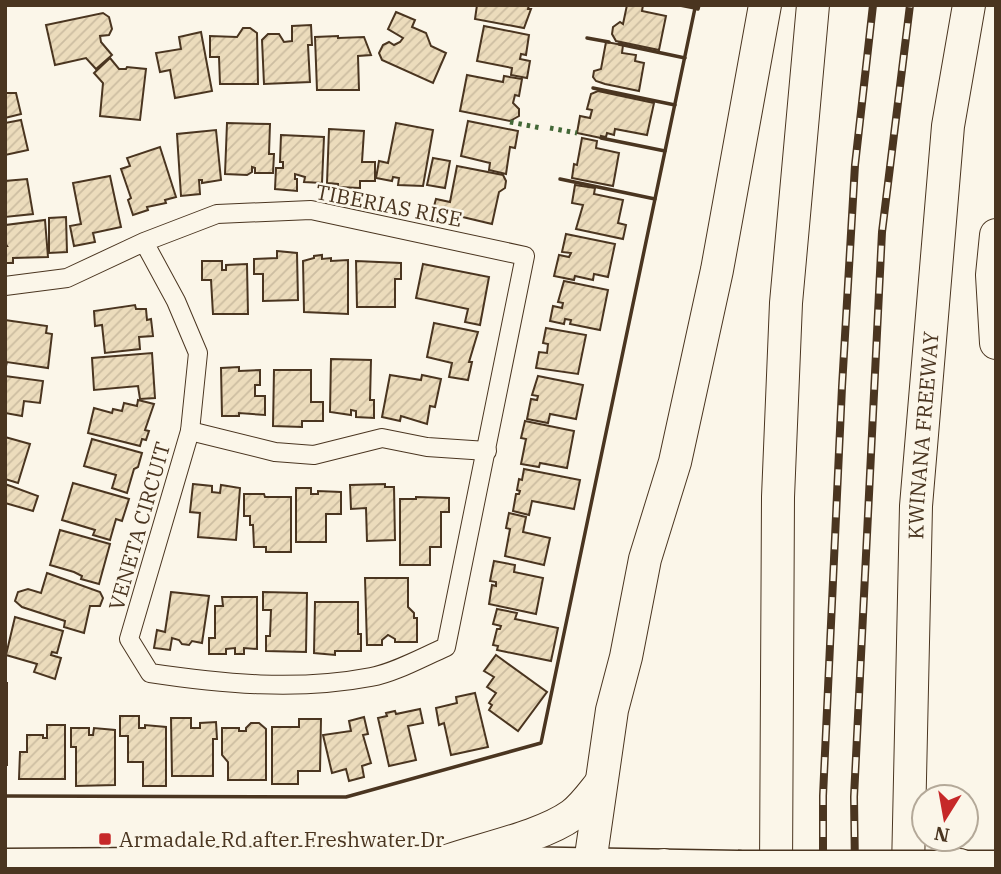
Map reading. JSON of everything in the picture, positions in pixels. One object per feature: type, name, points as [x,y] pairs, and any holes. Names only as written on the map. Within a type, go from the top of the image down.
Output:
[{"type":"highway","points":[[592,866],[612,710],[645,559],[675,462],[714,283],[765,5]]},
{"type":"highway","points":[[776,869],[778,497],[786,303],[813,5]]},
{"type":"highway","name":"KWINANA FREEWAY","points":[[908,869],[916,506],[948,127],[969,5]]},
{"type":"highway","points":[[996,235],[992,275],[996,343]]},
{"type":"highway","points":[[450,860],[531,835],[558,823],[573,815],[601,783]]},
{"type":"highway","points":[[5,863],[450,860],[655,867],[996,865]]},
{"type":"street","name":"TIBERIAS RISE","points":[[5,286],[67,278],[144,242],[217,214],[311,210],[525,256]]},
{"type":"street","name":"VENETA CIRCUIT","points":[[144,242],[176,301],[198,354],[190,431],[129,639],[150,673],[204,681],[287,686],[373,677],[446,648],[525,256]]},
{"type":"street","points":[[190,431],[275,452],[314,455],[382,438],[427,447],[487,451]]},
{"type":"building","points":[[477,5],[529,5],[528,9],[531,9],[524,28],[475,19]]},
{"type":"building","points":[[627,5],[643,5],[642,11],[666,16],[659,50],[616,41],[612,34],[613,27],[620,22],[623,24]]},
{"type":"building","points":[[396,12],[415,20],[412,27],[426,33],[431,46],[446,53],[433,83],[382,60],[379,53],[383,45],[389,42],[394,45],[403,38],[388,29]]},
{"type":"building","points":[[103,13],[109,17],[112,29],[109,35],[100,36],[101,42],[112,55],[96,69],[86,58],[55,65],[46,25]]},
{"type":"building","points":[[311,25],[312,45],[308,45],[310,82],[264,84],[262,40],[268,34],[279,34],[284,42],[292,41],[292,26]]},
{"type":"building","points":[[484,26],[529,35],[526,55],[521,54],[520,59],[530,61],[527,78],[511,75],[512,68],[477,61]]},
{"type":"building","points":[[243,28],[250,28],[257,33],[258,84],[220,84],[219,57],[210,57],[210,36],[237,37]]},
{"type":"building","points":[[201,32],[212,91],[175,98],[170,70],[160,72],[156,53],[181,49],[179,37]]},
{"type":"building","points":[[315,37],[364,37],[371,55],[358,56],[359,90],[317,90]]},
{"type":"building","points":[[606,42],[623,45],[622,53],[636,55],[635,61],[644,63],[639,91],[605,84],[593,77],[594,71],[601,69]]},
{"type":"building","points":[[110,58],[119,69],[146,69],[140,120],[100,116],[103,83],[94,73]]},
{"type":"building","points":[[467,75],[503,82],[504,76],[522,79],[519,96],[515,95],[513,103],[519,109],[519,116],[510,121],[460,111]]},
{"type":"building","points":[[598,91],[654,103],[647,135],[615,129],[614,135],[607,133],[606,137],[601,138],[577,133],[580,116],[590,118],[592,110],[587,109],[591,94]]},
{"type":"building","points":[[5,93],[16,93],[21,114],[5,118]]},
{"type":"building","points":[[21,120],[28,150],[5,155],[5,123]]},
{"type":"building","points":[[468,121],[518,131],[515,148],[510,147],[506,174],[489,170],[490,163],[461,156]]},
{"type":"building","points":[[227,123],[270,124],[269,154],[274,154],[273,173],[255,173],[255,168],[252,167],[252,172],[247,175],[225,174]]},
{"type":"building","points":[[396,123],[433,130],[423,186],[398,185],[399,178],[393,177],[392,181],[376,178],[379,161],[388,163]]},
{"type":"building","points":[[329,129],[364,131],[362,162],[375,162],[375,181],[360,181],[360,188],[338,187],[338,184],[327,183]]},
{"type":"building","points":[[216,130],[221,180],[202,183],[202,180],[199,180],[200,194],[181,196],[177,134]]},
{"type":"building","points":[[281,135],[324,137],[322,183],[304,182],[305,177],[295,174],[297,191],[275,189],[276,168],[283,168],[283,162],[280,162]]},
{"type":"building","points":[[582,138],[597,141],[596,148],[619,153],[613,186],[572,178]]},
{"type":"building","points":[[160,147],[176,197],[133,215],[128,200],[131,198],[121,169],[130,166],[127,158]]},
{"type":"building","points":[[433,158],[450,161],[445,188],[427,185]]},
{"type":"building","points":[[457,166],[503,175],[505,188],[499,192],[492,224],[433,210],[436,199],[450,202]]},
{"type":"building","points":[[110,176],[121,227],[93,233],[95,242],[74,246],[70,226],[81,224],[73,183]]},
{"type":"building","points":[[27,179],[33,214],[5,217],[5,181]]},
{"type":"building","points":[[575,185],[595,188],[594,194],[623,200],[618,223],[626,225],[623,239],[576,229],[583,205],[572,203]]},
{"type":"building","points":[[66,217],[67,252],[49,253],[49,218]]},
{"type":"building","points":[[45,220],[48,257],[13,258],[13,263],[5,263],[6,225]]},
{"type":"building","points":[[566,234],[615,244],[608,277],[594,274],[593,280],[575,276],[574,280],[554,276],[559,255],[569,257],[571,253],[562,252]]},
{"type":"building","points":[[277,251],[297,253],[298,300],[263,301],[263,274],[254,274],[254,259],[277,258]]},
{"type":"building","points":[[322,255],[322,259],[331,258],[331,261],[348,260],[348,314],[304,312],[303,261]]},
{"type":"building","points":[[202,261],[222,261],[222,270],[226,270],[226,265],[247,264],[248,314],[213,314],[211,280],[202,280]]},
{"type":"building","points":[[356,261],[401,263],[401,279],[395,279],[395,307],[357,307]]},
{"type":"building","points":[[423,264],[489,277],[480,325],[465,322],[468,309],[416,298]]},
{"type":"building","points":[[564,281],[608,290],[600,330],[570,324],[571,320],[565,319],[564,324],[550,321],[553,306],[562,308],[563,303],[558,302]]},
{"type":"building","points":[[135,305],[136,309],[146,309],[147,320],[151,319],[153,336],[139,337],[140,349],[105,353],[102,325],[95,326],[94,311]]},
{"type":"building","points":[[5,320],[47,326],[46,333],[52,334],[48,368],[7,362],[5,370]]},
{"type":"building","points":[[434,323],[478,332],[469,362],[472,362],[468,380],[449,377],[452,363],[427,357]]},
{"type":"building","points":[[546,328],[586,335],[578,374],[536,368],[539,352],[547,353],[548,344],[543,343]]},
{"type":"building","points":[[152,353],[155,398],[140,399],[138,386],[94,390],[92,358]]},
{"type":"building","points":[[331,359],[371,360],[370,400],[374,400],[374,418],[356,417],[356,411],[351,410],[351,415],[330,412]]},
{"type":"building","points":[[239,367],[239,371],[260,370],[260,385],[255,385],[255,396],[265,396],[265,415],[239,413],[239,416],[222,416],[221,368]]},
{"type":"building","points":[[274,370],[311,370],[311,402],[323,402],[323,421],[302,421],[302,427],[273,426]]},
{"type":"building","points":[[390,375],[421,380],[422,375],[441,379],[435,407],[430,406],[427,424],[401,416],[400,421],[382,417]]},
{"type":"building","points":[[5,376],[43,381],[40,403],[24,401],[22,416],[5,413]]},
{"type":"building","points":[[538,376],[583,385],[576,419],[550,414],[548,423],[527,419],[531,399],[537,400],[538,396],[532,395]]},
{"type":"building","points":[[138,400],[154,404],[145,430],[149,431],[146,440],[142,439],[140,446],[88,433],[94,408],[112,413],[113,409],[122,411],[124,403],[137,406]]},
{"type":"building","points":[[525,421],[574,431],[567,468],[540,463],[539,467],[521,464],[526,439],[521,438]]},
{"type":"building","points":[[5,437],[30,444],[18,483],[5,479]]},
{"type":"building","points":[[92,439],[142,453],[127,493],[112,488],[116,475],[84,466]]},
{"type":"building","points":[[524,469],[580,480],[574,509],[532,501],[529,515],[513,511],[516,494],[520,491],[517,490],[519,479],[522,480]]},
{"type":"building","points":[[73,483],[129,499],[122,521],[116,519],[110,540],[93,535],[95,530],[62,520]]},
{"type":"building","points":[[5,484],[38,496],[33,511],[5,503]]},
{"type":"building","points":[[193,484],[212,486],[212,492],[220,493],[221,485],[240,488],[236,540],[198,537],[200,513],[190,512]]},
{"type":"building","points":[[385,484],[385,487],[394,487],[395,540],[367,541],[366,508],[351,509],[350,485]]},
{"type":"building","points":[[296,488],[311,488],[311,494],[318,494],[318,491],[341,492],[341,514],[326,514],[326,542],[296,542]]},
{"type":"building","points":[[244,494],[291,497],[291,552],[266,552],[266,547],[254,547],[253,525],[250,525],[250,516],[244,516]]},
{"type":"building","points":[[449,498],[449,512],[441,512],[441,547],[430,547],[430,565],[400,565],[400,499]]},
{"type":"building","points":[[509,513],[526,517],[523,532],[550,538],[544,565],[505,556],[510,529],[506,528]]},
{"type":"building","points":[[60,530],[110,544],[99,584],[81,579],[82,576],[74,572],[50,565]]},
{"type":"building","points":[[494,561],[515,565],[514,572],[543,578],[536,614],[489,604],[492,585],[496,586],[496,582],[490,581]]},
{"type":"building","points":[[47,573],[100,592],[103,598],[100,606],[90,606],[84,633],[64,627],[65,621],[22,607],[15,601],[18,592],[28,589],[41,593]]},
{"type":"building","points":[[365,578],[408,578],[408,607],[414,613],[414,618],[417,618],[417,642],[395,642],[395,639],[388,635],[382,640],[382,645],[367,645]]},
{"type":"building","points":[[171,592],[209,596],[202,643],[192,641],[189,645],[182,644],[172,638],[170,650],[154,648],[157,630],[165,632]]},
{"type":"building","points":[[263,592],[307,593],[306,652],[266,651],[266,636],[270,636],[271,610],[263,610]]},
{"type":"building","points":[[222,597],[257,597],[257,649],[244,648],[244,654],[235,654],[235,648],[226,649],[226,654],[209,654],[209,638],[215,638],[215,606],[223,606]]},
{"type":"building","points":[[315,602],[358,602],[361,651],[335,651],[335,655],[314,653]]},
{"type":"building","points":[[497,609],[517,613],[515,619],[558,628],[551,661],[497,650],[498,646],[493,645],[497,629],[501,626],[493,624]]},
{"type":"building","points":[[15,617],[63,631],[57,653],[52,652],[51,655],[61,658],[55,679],[34,672],[37,664],[6,655]]},
{"type":"building","points":[[496,655],[547,692],[518,731],[489,710],[492,705],[489,703],[496,693],[487,687],[494,677],[484,671]]},
{"type":"building","points":[[7,683],[7,765],[5,765]]},
{"type":"building","points":[[475,693],[488,747],[451,755],[444,723],[439,725],[436,708],[457,703],[456,697]]},
{"type":"building","points":[[420,709],[423,723],[408,726],[416,760],[389,766],[378,718],[395,711],[396,714]]},
{"type":"building","points":[[120,716],[139,716],[139,728],[145,728],[145,725],[166,727],[166,786],[143,786],[143,762],[128,762],[128,736],[120,736]]},
{"type":"building","points":[[364,717],[368,734],[363,735],[371,763],[362,766],[364,777],[349,781],[346,769],[332,773],[323,735],[351,731],[349,721]]},
{"type":"building","points":[[171,718],[191,718],[191,728],[200,728],[200,723],[216,722],[213,776],[172,776]]},
{"type":"building","points":[[299,719],[321,719],[320,771],[298,771],[298,784],[272,784],[272,727],[299,727]]},
{"type":"building","points":[[251,723],[259,723],[266,729],[266,780],[228,780],[228,762],[222,755],[222,728],[239,728],[239,731],[246,731]]},
{"type":"building","points":[[47,725],[65,725],[65,779],[19,779],[20,752],[27,752],[27,735],[43,735],[43,738],[47,738]]},
{"type":"building","points":[[71,728],[89,728],[89,735],[93,735],[94,728],[115,730],[115,785],[76,786],[76,747],[71,747]]},
{"type":"railway","points":[[823,869],[823,796],[842,387],[855,165],[873,5]]},
{"type":"railway","points":[[855,869],[854,797],[882,232],[910,5]]},
{"type":"hedge","points":[[510,122],[541,128]]},
{"type":"hedge","points":[[550,128],[577,133]]},
{"type":"wall","points":[[680,5],[695,8]]},
{"type":"wall","points":[[5,796],[346,797],[541,743],[695,8],[698,9],[699,5]]},
{"type":"wall","points":[[587,38],[609,42]]},
{"type":"wall","points":[[619,44],[685,58]]},
{"type":"wall","points":[[593,88],[675,105]]},
{"type":"wall","points":[[601,138],[665,151]]},
{"type":"wall","points":[[560,179],[655,199]]},
{"type":"place","name":"Armadale Rd after Freshwater Dr","points":[[105,839]]}]
